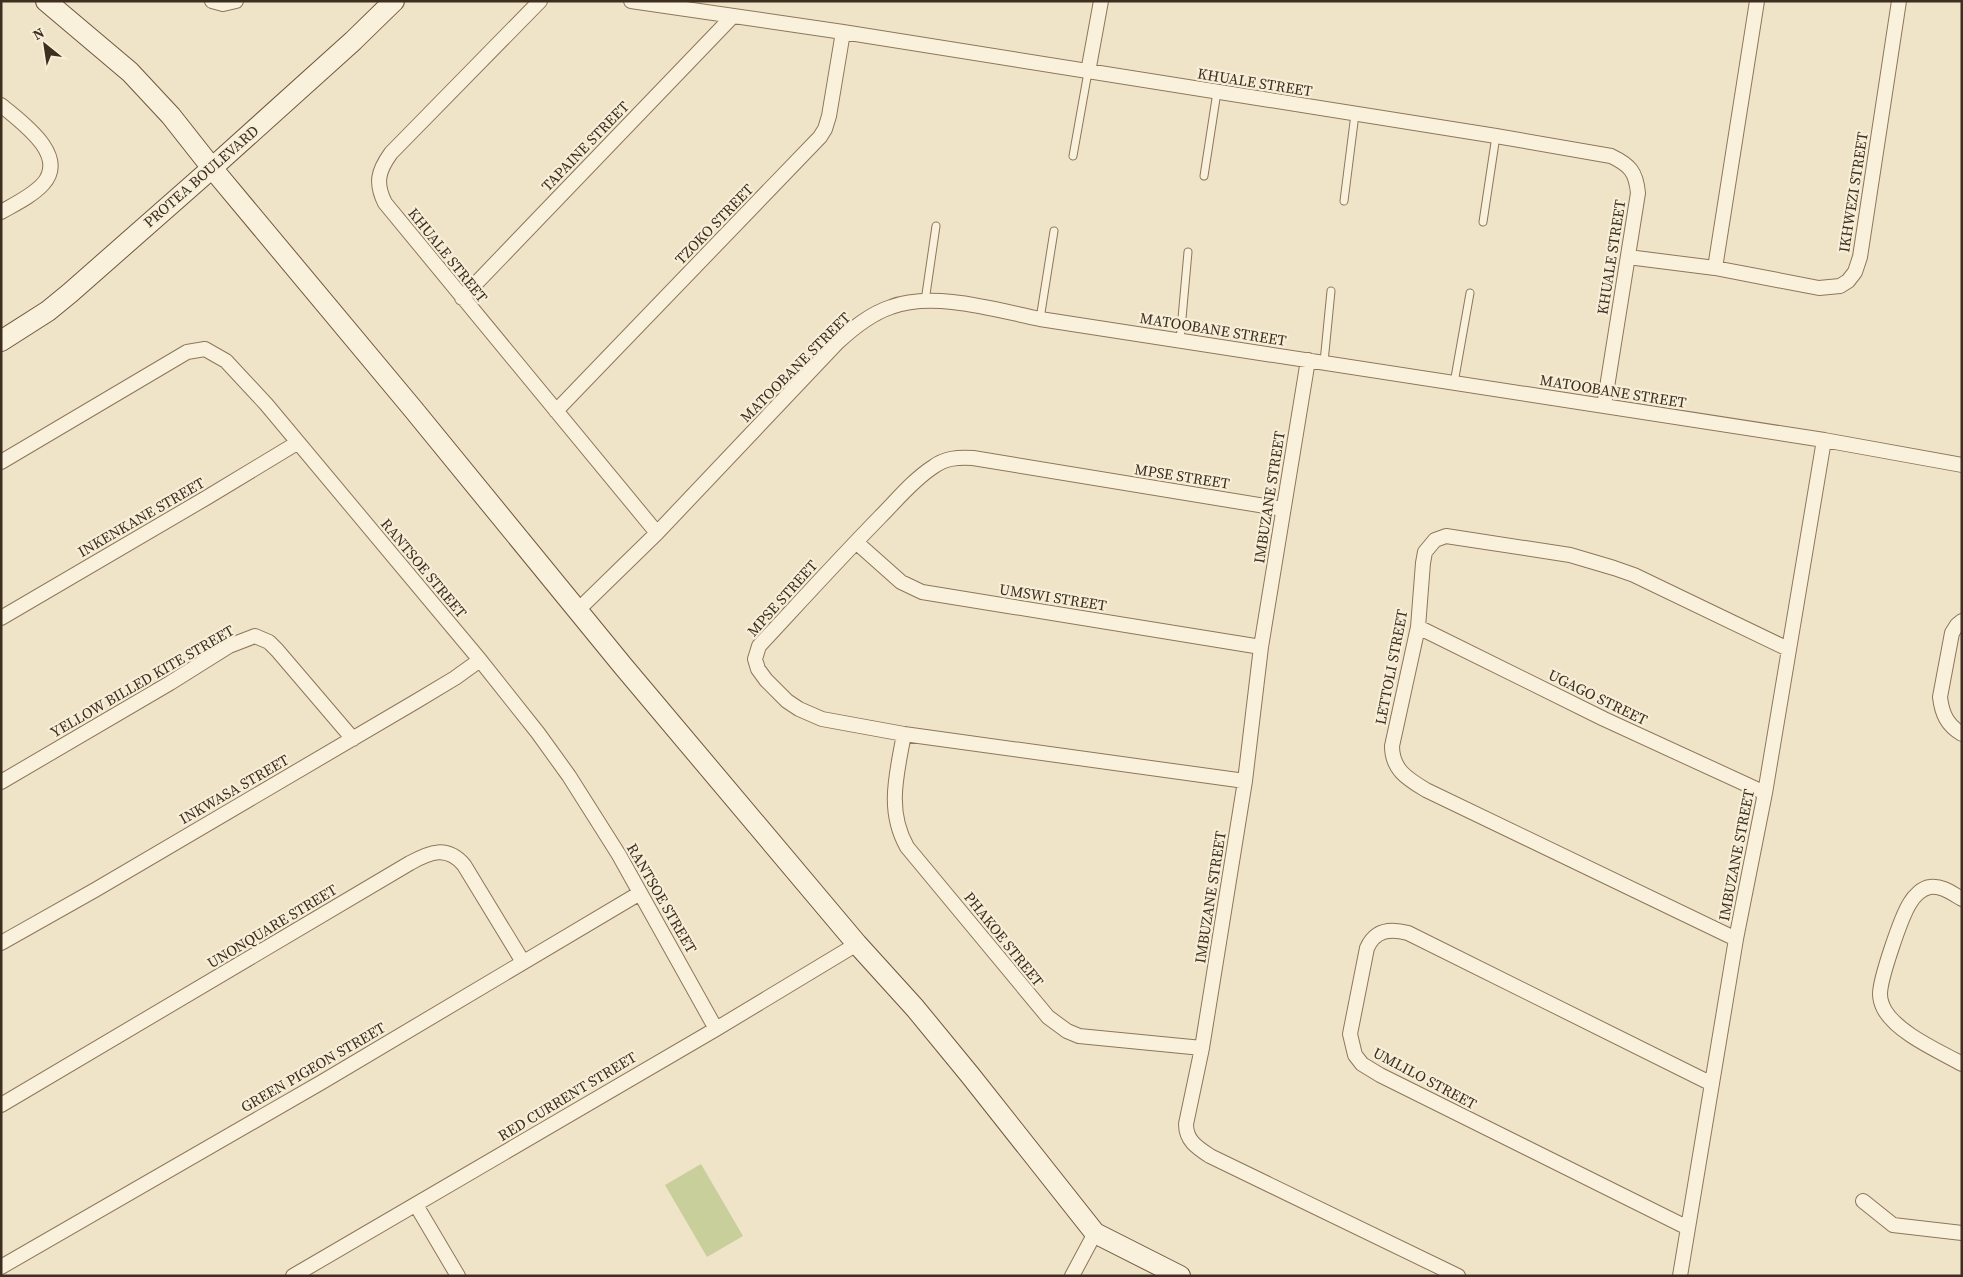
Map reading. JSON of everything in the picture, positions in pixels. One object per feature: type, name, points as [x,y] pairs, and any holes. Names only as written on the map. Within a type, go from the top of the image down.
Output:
[{"type":"street","points":[[46,1],[130,72],[146,88],[856,944],[915,1008],[1095,1233],[1180,1276]]},
{"type":"street","points":[[212,1],[224,4],[236,1]]},
{"type":"street","name":"PROTEA BOULEVARD","points":[[1,341],[48,312],[212,168],[371,25],[394,1]]},
{"type":"street","name":"KHUALE STREET","points":[[540,1],[384,162],[379,175],[378,186],[385,203],[657,533]]},
{"type":"street","name":"KHUALE STREET","points":[[631,1],[843,32],[1611,156],[1627,166],[1634,174],[1638,193],[1604,406]]},
{"type":"street","points":[[1088,72],[1101,1]]},
{"type":"street","points":[[1715,268],[1757,1]]},
{"type":"street","name":"IKHWEZI STREET","points":[[1628,257],[1715,268],[1819,288],[1840,286],[1848,281],[1855,272],[1860,257],[1899,1]]},
{"type":"street","name":"TAPAINE STREET","points":[[462,298],[733,16]]},
{"type":"street","name":"TZOKO STREET","points":[[556,411],[820,137],[829,116],[843,32]]},
{"type":"street","points":[[1,105],[39,140],[49,156],[51,168],[41,186],[1,212]]},
{"type":"street","name":"MATOOBANE STREET","points":[[578,610],[657,533],[830,350],[858,324],[890,307],[925,302],[972,306],[1040,319],[1824,440],[1962,464]]},
{"type":"street","name":"RANTSOE STREET","points":[[1,462],[187,352],[199,348],[209,350],[226,361],[266,404],[480,660],[538,733],[569,776],[619,855],[716,1029]]},
{"type":"street","name":"IMBUZANE STREET","points":[[1308,360],[1261,647],[1245,781],[1202,1048],[1186,1124],[1186,1134],[1190,1141],[1210,1156],[1458,1276]]},
{"type":"street","name":"IMBUZANE STREET","points":[[1680,1276],[1736,939],[1765,793],[1824,440]]},
{"type":"street","name":"INKENKANE STREET","points":[[1,618],[297,443]]},
{"type":"street","name":"MPSE STREET","points":[[1245,781],[904,734],[822,719],[810,715],[786,701],[766,680],[758,669],[755,659],[759,646],[856,542],[920,477],[939,463],[956,457],[973,458],[1283,509]]},
{"type":"street","name":"LETTOLI STREET","points":[[1736,939],[1426,790],[1401,773],[1394,761],[1392,746],[1418,627],[1425,552],[1435,540],[1446,536],[1570,555],[1614,568],[1642,579],[1788,649]]},
{"type":"street","name":"UMSWI STREET","points":[[856,542],[901,582],[922,592],[1261,647]]},
{"type":"street","points":[[1962,621],[1957,625],[1952,634],[1940,697],[1941,706],[1947,721],[1952,728],[1962,734]]},
{"type":"street","name":"UGAGO STREET","points":[[1418,627],[1604,719],[1765,793]]},
{"type":"street","name":"YELLOW BILLED KITE STREET","points":[[1,782],[170,683],[229,646],[255,636],[269,642],[277,650],[353,738]]},
{"type":"street","name":"INKWASA STREET","points":[[1,942],[96,890],[454,678],[480,660]]},
{"type":"street","name":"PHAKOE STREET","points":[[904,734],[893,797],[894,811],[900,835],[907,847],[1048,1017],[1067,1031],[1079,1036],[1202,1048]]},
{"type":"street","name":"UNONQUARE STREET","points":[[1,1105],[410,862],[435,852],[452,854],[464,865],[522,962]]},
{"type":"street","points":[[1962,899],[1940,888],[1930,887],[1922,890],[1909,904],[1884,973],[1880,996],[1884,1009],[1897,1024],[1962,1064]]},
{"type":"street","name":"GREEN PIGEON STREET","points":[[1,1267],[322,1082],[640,893]]},
{"type":"street","name":"UMLILO STREET","points":[[1688,1228],[1380,1075],[1362,1064],[1355,1055],[1350,1034],[1367,948],[1374,937],[1382,932],[1395,929],[1408,933],[1712,1084]]},
{"type":"street","name":"RED CURRENT STREET","points":[[293,1276],[716,1029],[856,944]]},
{"type":"street","points":[[1863,1201],[1893,1225],[1962,1233]]},
{"type":"street","points":[[416,1205],[458,1276]]},
{"type":"street","points":[[1072,1276],[1095,1233]]},
{"type":"lane","points":[[1073,156],[1088,72]]},
{"type":"lane","points":[[1204,176],[1217,92]]},
{"type":"lane","points":[[1344,201],[1355,114]]},
{"type":"lane","points":[[1483,222],[1496,136]]},
{"type":"lane","points":[[925,302],[936,226]]},
{"type":"lane","points":[[1040,319],[1054,231]]},
{"type":"lane","points":[[1180,340],[1188,252]]},
{"type":"lane","points":[[1324,362],[1331,291]]},
{"type":"lane","points":[[1454,383],[1470,293]]},
{"type":"green space","points":[[701,1164],[743,1236],[707,1257],[665,1185]]}]
